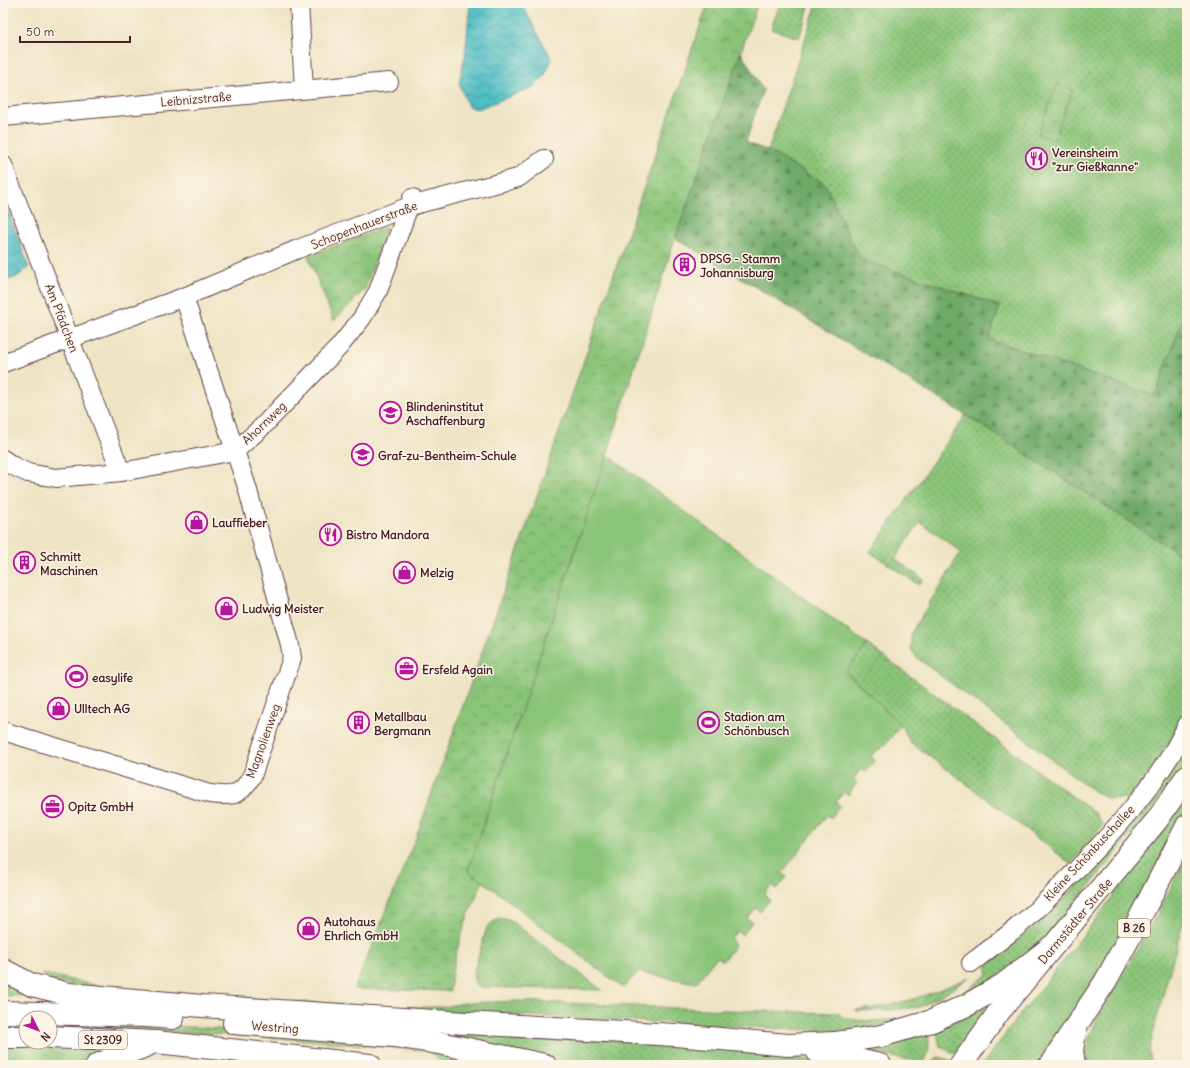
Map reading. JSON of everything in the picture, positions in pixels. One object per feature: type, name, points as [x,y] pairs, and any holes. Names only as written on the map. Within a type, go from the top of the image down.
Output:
[{"type":"main road","name":"Darmstädter Straße","points":[[962,1065],[998,1013],[1157,820],[1187,776]]},
{"type":"main road","name":"B 26","points":[[1074,1065],[1072,1050],[1076,1027],[1105,982],[1187,826]]},
{"type":"main road","points":[[3,970],[35,986],[69,994],[202,1006],[457,1023],[675,1035],[788,1045],[835,1044],[881,1036],[932,1021],[969,1004],[1004,984],[1055,944]]},
{"type":"main road","points":[[146,1016],[202,1006]]},
{"type":"main road","name":"Westring","points":[[3,1012],[146,1016],[394,1036],[444,1044],[545,1065]]},
{"type":"main road","points":[[1050,1065],[1076,1027]]},
{"type":"main road","points":[[3,1037],[18,1037]]},
{"type":"main road","name":"St 2309","points":[[58,1037],[156,1042],[370,1065]]},
{"type":"main road","points":[[97,1065],[156,1042]]},
{"type":"main road","points":[[788,1045],[880,1065]]},
{"type":"street","points":[[299,3],[304,89]]},
{"type":"street","name":"Leibnizstraße","points":[[3,116],[389,82]]},
{"type":"street","name":"Schopenhauerstraße","points":[[3,363],[184,297],[411,199],[518,178],[544,159]]},
{"type":"street","name":"Am Pfädchen","points":[[3,164],[121,472]]},
{"type":"street","name":"Ahornweg","points":[[3,459],[13,466],[28,473],[56,478],[121,472],[234,451],[262,427],[339,346],[362,318],[378,291],[411,199]]},
{"type":"street","points":[[184,297],[234,451]]},
{"type":"street","name":"Magnolienweg","points":[[3,730],[210,794],[224,796],[235,794],[245,787],[252,776],[292,658],[290,645],[247,487],[234,451]]},
{"type":"street","name":"Kleine Schönbuschallee","points":[[971,964],[1031,915],[1062,885],[1120,823],[1143,795],[1168,759],[1187,725]]},
{"type":"green space","points":[[708,3],[758,3],[675,238],[607,455],[468,871],[483,881],[462,934],[454,962],[450,991],[354,989],[417,835],[521,542]]},
{"type":"green space","points":[[780,3],[810,3],[799,38],[771,29]]},
{"type":"green space","points":[[817,3],[1187,3],[1187,307],[1155,396],[989,339],[1000,306],[860,259],[825,184],[768,151]]},
{"type":"green space","points":[[741,52],[763,90],[746,142],[768,151],[825,184],[860,259],[1000,306],[989,339],[1155,396],[1187,307],[1187,559],[966,415],[675,238]]},
{"type":"green space","points":[[1057,84],[1073,90],[1054,140],[1038,135]]},
{"type":"green space","points":[[387,227],[365,289],[334,321],[308,256]]},
{"type":"green space","points":[[966,415],[1187,559],[1187,710],[1172,738],[1140,786],[1130,797],[1120,799],[1107,798],[1095,792],[916,657],[911,649],[911,633],[961,552],[920,522],[895,559],[923,579],[919,585],[870,552]]},
{"type":"green space","name":"Stadion am Schönbusch","points":[[607,455],[867,644],[846,672],[901,725],[881,749],[875,751],[871,757],[875,760],[866,772],[861,769],[853,780],[857,783],[848,795],[844,792],[836,802],[840,806],[831,818],[827,815],[782,873],[787,877],[777,889],[772,885],[764,895],[770,900],[760,912],[755,908],[747,918],[752,922],[743,935],[737,931],[731,939],[735,946],[723,961],[717,957],[696,983],[638,972],[623,988],[468,871]]},
{"type":"green space","points":[[867,644],[1095,813],[1103,825],[1071,864],[910,742],[901,725],[846,672]]},
{"type":"green space","points":[[1187,740],[1187,765],[1056,928],[1011,968],[932,1013],[957,998],[988,974],[986,966],[1001,955],[1063,900],[1114,842]]},
{"type":"green space","points":[[1187,798],[1187,814],[1151,889],[1044,1065],[983,1064],[1089,928]]},
{"type":"green space","points":[[1187,855],[1187,909],[1157,1017],[1149,1052],[1153,1065],[1085,1065],[1085,1048],[1096,1021],[1159,911]]},
{"type":"green space","points":[[501,918],[511,921],[602,990],[478,987],[475,983],[473,974],[487,927],[491,923]]},
{"type":"green space","points":[[43,974],[112,989],[377,1007],[443,1007],[464,1003],[516,1001],[839,1013],[843,1018],[870,1021],[916,1017],[855,1031],[833,1031],[128,996],[41,979]]},
{"type":"green space","points":[[3,976],[27,988],[22,996],[3,996]]},
{"type":"green space","points":[[969,977],[952,989],[920,1007],[856,1011],[914,999]]},
{"type":"green space","points":[[987,1007],[991,1007],[959,1055],[940,1047],[936,1029]]},
{"type":"green space","points":[[58,1021],[192,1027],[324,1036],[429,1051],[240,1036],[58,1028]]},
{"type":"green space","points":[[449,1031],[694,1046],[743,1051],[840,1065],[584,1065],[447,1039]]},
{"type":"green space","points":[[928,1032],[929,1048],[924,1063],[859,1050]]},
{"type":"green space","points":[[3,1044],[18,1044],[18,1050],[58,1050],[58,1045],[116,1046],[78,1065],[3,1065]]},
{"type":"green space","points":[[430,1051],[528,1065],[464,1065],[440,1062]]},
{"type":"green space","points":[[939,1057],[952,1061],[952,1065],[933,1064],[936,1058]]},
{"type":"water","points":[[470,3],[521,3],[552,59],[544,77],[534,87],[478,109],[468,107],[459,83],[465,55]]},
{"type":"water","points":[[3,197],[29,267],[17,277],[3,282]]},
{"type":"place","name":"Vereinsheim \"zur Gießkanne\"","points":[[1037,159]]},
{"type":"place","name":"DPSG - Stamm Johannisburg","points":[[684,265]]},
{"type":"place","name":"Blindeninstitut Aschaffenburg","points":[[391,413]]},
{"type":"place","name":"Graf-zu-Bentheim-Schule","points":[[363,455]]},
{"type":"place","name":"Lauffieber","points":[[197,522]]},
{"type":"place","name":"Bistro Mandora","points":[[330,534]]},
{"type":"place","name":"Schmitt Maschinen","points":[[24,563]]},
{"type":"place","name":"Melzig","points":[[405,572]]},
{"type":"place","name":"Ludwig Meister","points":[[227,608]]},
{"type":"place","name":"Ersfeld Again","points":[[407,669]]},
{"type":"place","name":"easylife","points":[[76,677]]},
{"type":"place","name":"Ulltech AG","points":[[59,708]]},
{"type":"place","name":"Metallbau Bergmann","points":[[358,723]]},
{"type":"place","name":"Stadion am Schönbusch","points":[[708,723]]},
{"type":"place","name":"Opitz GmbH","points":[[53,806]]},
{"type":"place","name":"Autohaus Ehrlich GmbH","points":[[308,928]]}]
